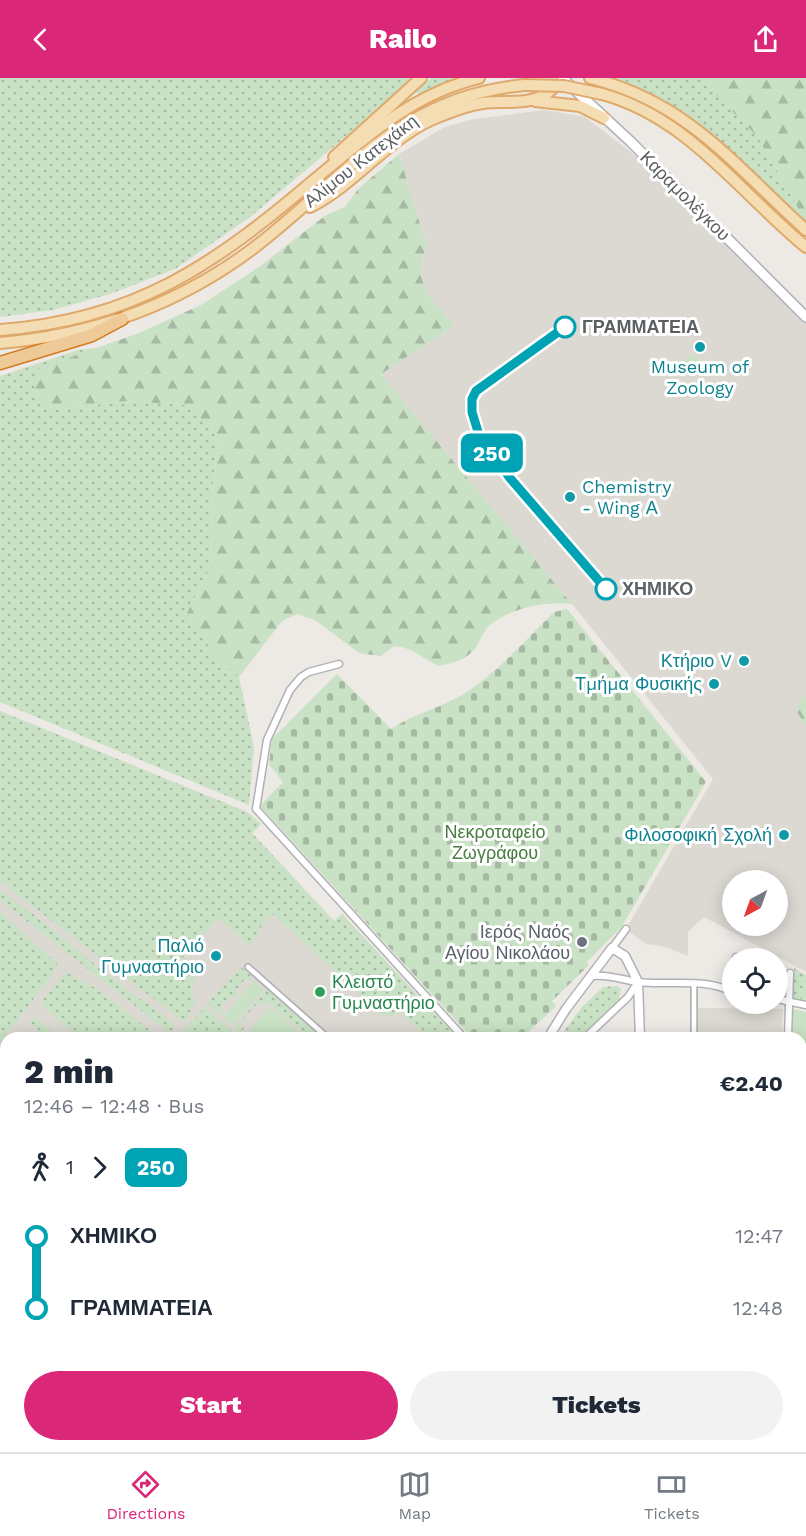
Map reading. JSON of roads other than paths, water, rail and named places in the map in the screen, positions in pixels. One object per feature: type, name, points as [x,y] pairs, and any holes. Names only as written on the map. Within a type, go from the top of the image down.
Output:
[{"type":"highway","points":[[0,363],[92,335],[122,319]]},
{"type":"main road","points":[[315,180],[345,145],[421,78]]},
{"type":"main road","name":"Αλίμου Κατεχάκη","points":[[0,330],[70,321],[153,294],[226,252],[376,128],[409,105],[446,88],[479,78]]},
{"type":"main road","name":"Καραμολέγκου","points":[[562,78],[630,141],[806,317]]},
{"type":"main road","points":[[590,78],[643,94],[688,121],[806,230]]},
{"type":"main road","points":[[294,215],[325,199],[393,144],[432,119],[481,103],[541,98],[555,83]]},
{"type":"main road","name":"Αλίμου Κατεχάκη","points":[[0,343],[74,333],[122,319],[194,287],[256,246],[374,147],[416,116],[475,92],[525,85],[564,86],[602,94],[638,106],[681,132],[806,247]]},
{"type":"main road","points":[[525,100],[580,106],[604,118]]},
{"type":"street","points":[[339,664],[309,672],[290,690],[267,740],[256,809],[459,1032]]},
{"type":"street","points":[[552,1032],[566,1009],[626,929]]},
{"type":"street","points":[[612,948],[624,955],[638,982],[640,1032]]},
{"type":"street","points":[[248,967],[321,1032]]},
{"type":"street","points":[[788,1032],[790,973]]},
{"type":"street","points":[[592,976],[607,974],[638,982],[717,984],[722,987]]},
{"type":"street","points":[[591,1032],[628,997],[638,982]]},
{"type":"street","points":[[694,983],[694,1032]]},
{"type":"street","points":[[789,1000],[806,1005]]},
{"type":"place","name":"ΓΡΑΜΜΑΤΕΙΑ","points":[[565,327]]},
{"type":"place","name":"Museum of Zoology","points":[[700,347]]},
{"type":"place","name":"Chemistry - Wing Α","points":[[570,497]]},
{"type":"place","name":"ΧΗΜΙΚΟ","points":[[606,589]]},
{"type":"place","name":"Κτήριο V","points":[[744,661]]},
{"type":"place","name":"Τμήμα Φυσικής","points":[[714,684]]},
{"type":"place","name":"Φιλοσοφική Σχολή","points":[[784,835]]},
{"type":"place","name":"Ιερός Ναός Αγίου Νικολάου","points":[[582,942]]},
{"type":"place","name":"Παλιό Γυμναστήριο","points":[[216,956]]},
{"type":"place","name":"Κλειστό Γυμναστήριο","points":[[320,992]]},
{"type":"park label","name":"Νεκροταφείο Ζωγράφου","points":[[495,842]]}]
